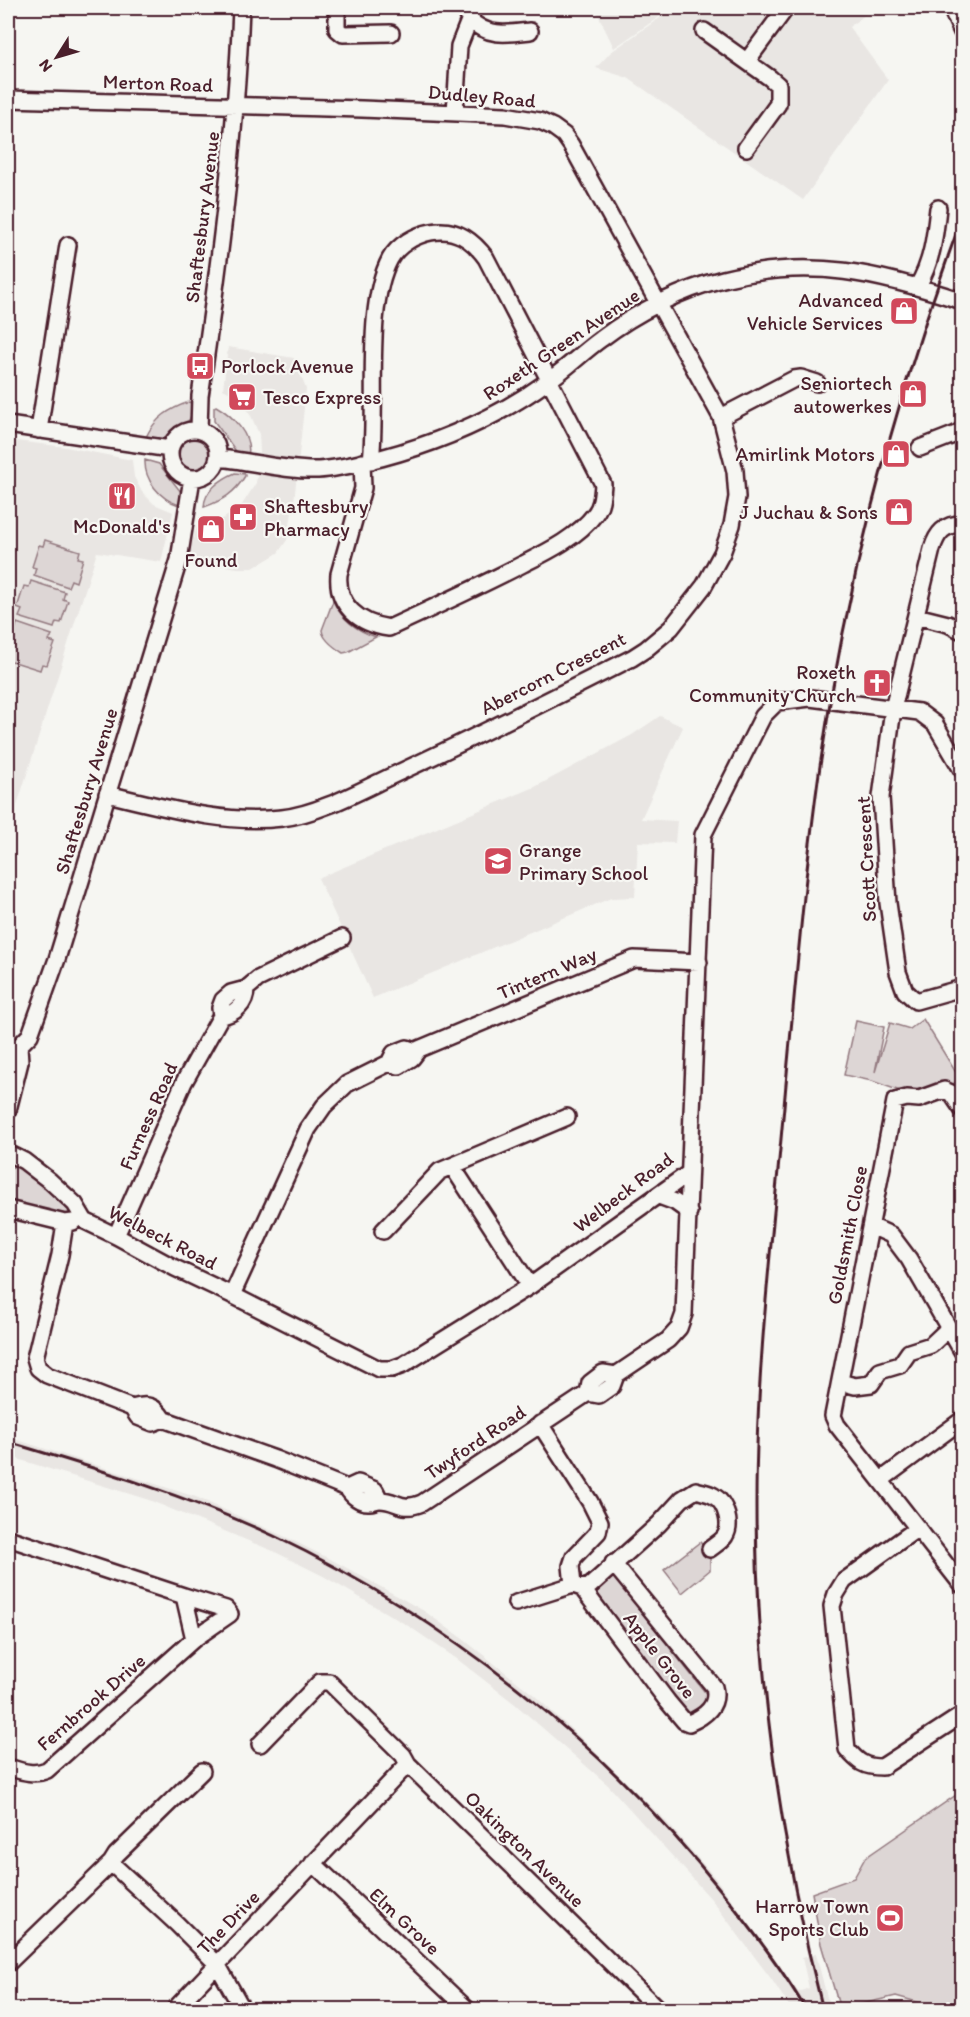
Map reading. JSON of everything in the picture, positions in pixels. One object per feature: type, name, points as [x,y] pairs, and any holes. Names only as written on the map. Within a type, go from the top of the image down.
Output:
[{"type":"street","name":"Shaftesbury Avenue","points":[[199,430],[200,396],[230,170],[241,8]]},
{"type":"street","points":[[337,8],[337,29],[343,34],[390,33]]},
{"type":"street","points":[[747,61],[786,8]]},
{"type":"street","points":[[951,8],[963,32]]},
{"type":"street","points":[[472,13],[478,28],[486,32],[510,34],[530,31]]},
{"type":"street","points":[[455,113],[459,46],[472,13]]},
{"type":"street","points":[[704,30],[778,85],[778,104],[746,148]]},
{"type":"street","name":"Merton Road","points":[[8,99],[236,107]]},
{"type":"street","name":"Dudley Road","points":[[236,107],[455,113],[528,118],[547,124],[564,135],[658,304]]},
{"type":"street","points":[[917,287],[926,272],[929,261],[938,208]]},
{"type":"street","points":[[427,232],[457,233],[476,245],[486,258],[603,484],[601,503],[594,515],[561,543],[542,555],[495,580],[390,628],[374,626],[355,615],[343,601],[338,587],[339,574],[363,488],[367,461],[379,290],[385,270],[394,253],[417,237],[427,232]]},
{"type":"street","points":[[39,430],[68,245]]},
{"type":"street","name":"Roxeth Green Avenue","points":[[218,459],[316,470],[367,461],[440,441],[487,420],[518,402],[602,338],[642,312],[723,279],[789,268],[838,270],[867,274],[963,301]]},
{"type":"street","name":"Abercorn Crescent","points":[[107,794],[197,815],[261,820],[285,818],[334,804],[495,728],[632,658],[671,627],[704,586],[725,545],[732,525],[737,497],[735,471],[720,417],[658,304]]},
{"type":"street","points":[[720,417],[794,379],[801,378],[817,383]]},
{"type":"street","points":[[8,425],[170,449]]},
{"type":"street","points":[[190,430],[199,430],[212,438],[217,446],[218,459],[214,468],[207,474],[192,478],[182,475],[174,468],[170,458],[170,449],[180,434],[190,430]]},
{"type":"street","points":[[920,448],[963,430]]},
{"type":"street","name":"Shaftesbury Avenue","points":[[8,1110],[20,1062],[13,1044],[30,1035],[57,959],[179,560],[192,478]]},
{"type":"street","name":"Scott Crescent","points":[[963,524],[953,524],[937,535],[932,549],[893,709],[882,797],[888,903],[898,972],[905,991],[916,1001],[963,988]]},
{"type":"street","points":[[916,616],[948,624],[963,631]]},
{"type":"street","name":"Welbeck Road","points":[[8,1209],[65,1223],[85,1221],[379,1369],[392,1369],[403,1365],[530,1286],[689,1173],[703,835],[763,716],[777,702],[810,698],[919,712],[935,724],[963,770]]},
{"type":"street","name":"Furness Road","points":[[116,1236],[184,1082],[221,1016],[220,1008],[223,1000],[231,993],[246,989],[258,979],[342,938]]},
{"type":"street","name":"Tintern Way","points":[[232,1294],[309,1129],[324,1106],[347,1084],[390,1062],[394,1053],[400,1050],[406,1048],[416,1051],[634,959],[699,962]]},
{"type":"street","name":"Goldsmith Close","points":[[962,1105],[951,1093],[944,1090],[919,1099],[907,1098],[895,1101],[833,1411],[835,1421],[963,1585]]},
{"type":"street","points":[[383,1231],[440,1171],[567,1117]]},
{"type":"street","name":"Welbeck Road","points":[[8,1153],[24,1161],[50,1181],[75,1204],[85,1221]]},
{"type":"street","points":[[452,1166],[530,1286]]},
{"type":"street","name":"Twyford Road","points":[[65,1223],[60,1255],[35,1358],[38,1368],[47,1376],[132,1408],[142,1404],[157,1410],[163,1419],[347,1488],[358,1483],[375,1490],[380,1500],[412,1507],[422,1503],[588,1393],[590,1383],[603,1373],[616,1375],[668,1340],[679,1328],[684,1314],[689,1173]]},
{"type":"street","points":[[659,1196],[675,1202],[689,1212]]},
{"type":"street","points":[[871,1226],[891,1234],[909,1259],[963,1351]]},
{"type":"street","points":[[840,1379],[855,1386],[872,1384],[880,1371],[900,1365],[912,1350],[931,1345],[949,1328]]},
{"type":"street","points":[[881,1480],[963,1420]]},
{"type":"street","points":[[540,1424],[590,1502],[600,1522],[598,1532],[574,1557],[571,1566],[578,1587]]},
{"type":"street","points":[[516,1603],[590,1586],[659,1524],[682,1499],[696,1490],[714,1496],[727,1518],[729,1529],[726,1536],[710,1549]]},
{"type":"street","points":[[918,1528],[844,1581],[832,1606],[847,1749],[857,1761],[868,1767],[882,1767],[963,1715]]},
{"type":"street","name":"Fernbrook Drive","points":[[8,1538],[226,1610],[230,1614],[194,1640],[47,1770],[31,1774],[8,1767]]},
{"type":"street","name":"Apple Grove","points":[[578,1587],[684,1721],[689,1723],[696,1720],[715,1702],[714,1687],[613,1563]]},
{"type":"street","points":[[184,1596],[194,1640]]},
{"type":"street","name":"Oakington Avenue","points":[[260,1744],[320,1682],[329,1682],[403,1755],[408,1764],[659,2010]]},
{"type":"street","name":"The Drive","points":[[174,2010],[408,1764]]},
{"type":"street","points":[[8,1963],[202,1771]]},
{"type":"street","points":[[111,1863],[217,1964],[243,2010]]},
{"type":"street","name":"Elm Grove","points":[[313,1863],[468,2010]]},
{"type":"shaded area","points":[[595,8],[672,8],[614,48]]},
{"type":"shaded area","points":[[674,8],[874,8],[849,27],[888,80],[803,200],[628,78],[596,68],[611,52]]},
{"type":"shaded area","points":[[228,347],[294,358],[306,389],[294,502],[287,540],[278,553],[253,568],[186,560],[197,527],[216,523],[240,508],[256,483],[260,452],[259,434],[251,416],[238,397],[223,389]]},
{"type":"shaded area","points":[[189,402],[192,410],[191,416],[183,427],[160,442],[148,440],[146,437],[158,419]]},
{"type":"shaded area","points":[[216,406],[240,427],[249,448],[248,456],[238,454],[214,421],[214,407]]},
{"type":"shaded area","points":[[195,436],[207,441],[212,453],[207,465],[195,470],[183,465],[178,453],[183,441]]},
{"type":"shaded area","points":[[8,440],[66,447],[132,460],[134,477],[142,492],[154,504],[173,512],[161,562],[97,552],[8,834]]},
{"type":"shaded area","points":[[145,460],[159,464],[181,492],[181,504],[172,502],[154,488],[147,475]]},
{"type":"shaded area","points":[[235,473],[245,474],[237,487],[222,499],[204,507],[207,496],[214,486]]},
{"type":"shaded area","points":[[45,540],[80,551],[78,558],[83,559],[76,582],[71,580],[68,587],[34,575],[36,568],[32,567],[39,545],[43,546]]},
{"type":"shaded area","points":[[31,581],[65,592],[63,599],[68,601],[61,623],[56,622],[54,628],[19,617],[22,610],[17,608],[24,586],[29,587]]},
{"type":"shaded area","points":[[333,601],[351,624],[376,637],[348,652],[343,653],[333,646],[322,630]]},
{"type":"shaded area","points":[[17,623],[52,635],[49,641],[55,643],[47,665],[42,664],[40,670],[8,660],[8,639],[11,628],[15,630]]},
{"type":"shaded area","name":"Grange Primary School","points":[[660,716],[683,727],[641,819],[677,821],[675,843],[638,842],[635,897],[611,898],[373,998],[318,878],[535,787],[632,735]]},
{"type":"shaded area","points":[[923,1019],[960,1079],[944,1090],[903,1092],[872,1081],[844,1075],[856,1021],[884,1027],[875,1072],[890,1023],[910,1029]]},
{"type":"shaded area","points":[[15,1166],[46,1187],[61,1201],[70,1214],[68,1216],[8,1203],[8,1169]]},
{"type":"shaded area","points":[[8,1437],[196,1497],[336,1562],[424,1611],[534,1695],[663,1818],[716,1879],[798,1992],[809,1988],[802,1958],[816,1954],[830,2009],[791,2009],[712,1900],[608,1785],[515,1704],[457,1659],[410,1627],[325,1577],[273,1551],[149,1500],[8,1456]]},
{"type":"shaded area","points":[[700,1542],[710,1554],[710,1570],[682,1593],[664,1570]]},
{"type":"shaded area","points":[[613,1576],[708,1696],[697,1710],[687,1714],[596,1595],[605,1579]]},
{"type":"shaded area","name":"Harrow Town Sports Club","points":[[962,1791],[962,2009],[942,2009],[896,1996],[840,2009],[821,1944],[812,1893],[854,1878],[865,1858]]},
{"type":"railway","points":[[823,2010],[794,1885],[783,1822],[773,1758],[760,1631],[756,1503],[762,1346],[805,885],[831,696],[844,626],[876,488],[916,352],[962,218]]},
{"type":"railway","points":[[8,1442],[176,1496],[274,1536],[339,1569],[402,1606],[463,1647],[577,1738],[630,1789],[680,1842],[727,1898],[778,1966],[806,2010]]},
{"type":"place","name":"Advanced Vehicle Services","points":[[904,311]]},
{"type":"place","name":"Porlock Avenue","points":[[200,366]]},
{"type":"place","name":"Seniortech autowerkes","points":[[913,394]]},
{"type":"place","name":"Tesco Express","points":[[242,397]]},
{"type":"place","name":"Amirlink Motors","points":[[896,454]]},
{"type":"place","name":"McDonald's","points":[[122,496]]},
{"type":"place","name":"J Juchau & Sons","points":[[899,512]]},
{"type":"place","name":"Shaftesbury Pharmacy","points":[[243,517]]},
{"type":"place","name":"Found","points":[[211,529]]},
{"type":"place","name":"Roxeth Community Church","points":[[877,683]]},
{"type":"place","name":"Grange Primary School","points":[[498,861]]},
{"type":"place","name":"Harrow Town Sports Club","points":[[890,1918]]}]
